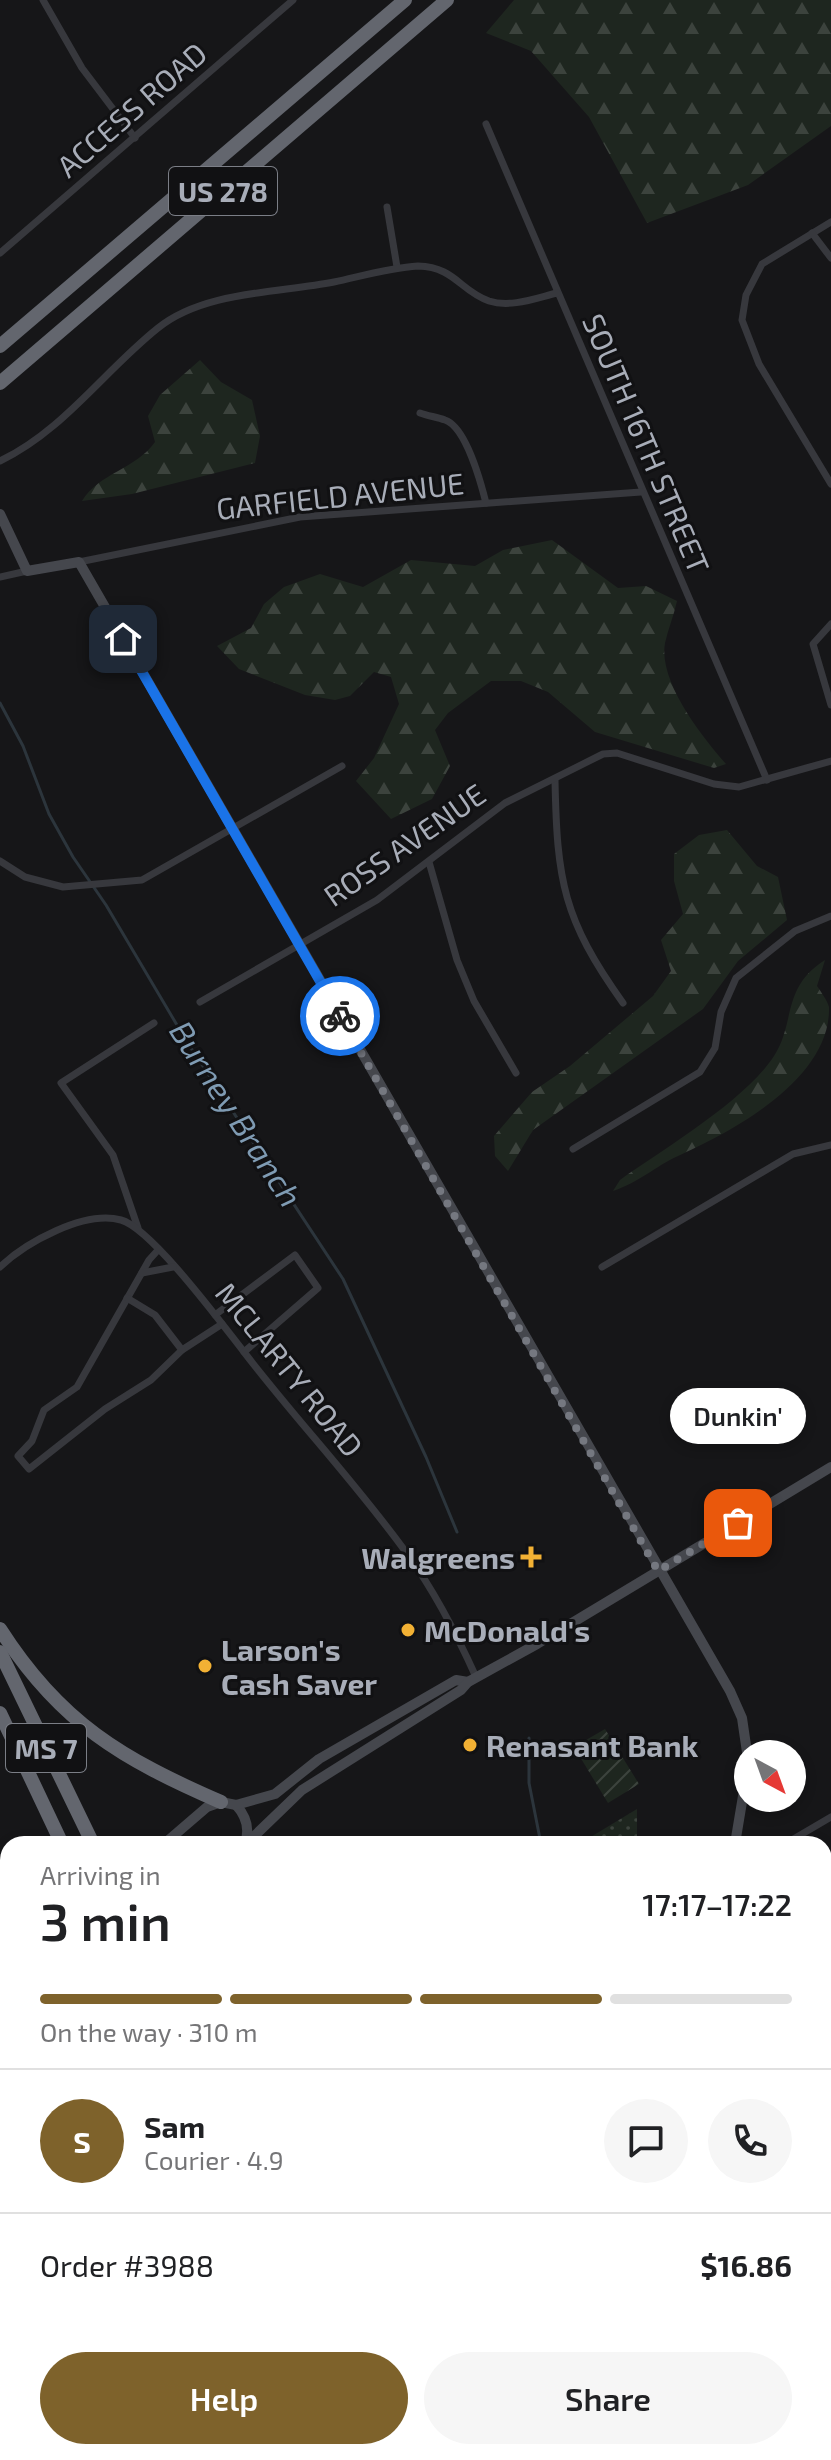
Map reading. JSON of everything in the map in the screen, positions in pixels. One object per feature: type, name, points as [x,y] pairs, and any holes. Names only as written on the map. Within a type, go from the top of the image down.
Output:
[{"type":"highway","name":"US 278","points":[[0,346],[405,0]]},
{"type":"highway","name":"US 278","points":[[0,383],[447,0]]},
{"type":"highway","points":[[0,1629],[34,1677],[87,1730],[135,1764],[228,1804]]},
{"type":"highway","name":"MS 7","points":[[0,1652],[89,1836]]},
{"type":"highway","name":"MS 7","points":[[0,1713],[58,1836]]},
{"type":"street","points":[[43,0],[82,68],[135,138]]},
{"type":"street","name":"ACCESS ROAD","points":[[0,253],[293,0]]},
{"type":"street","name":"SOUTH 16TH STREET","points":[[486,124],[641,492],[767,780]]},
{"type":"street","points":[[387,207],[397,267]]},
{"type":"street","points":[[831,222],[762,264],[746,295],[742,320],[759,364],[831,484]]},
{"type":"street","points":[[812,233],[831,258]]},
{"type":"street","points":[[0,461],[55,427],[95,385],[161,325],[202,306],[397,267],[433,266],[452,274],[490,301],[513,303],[557,293]]},
{"type":"street","points":[[420,413],[447,420],[454,426],[472,457],[486,503]]},
{"type":"street","name":"GARFIELD AVENUE","points":[[0,577],[300,517],[641,492]]},
{"type":"street","points":[[0,514],[27,571]]},
{"type":"street","points":[[79,562],[658,1571],[730,1691],[742,1718],[745,1740]]},
{"type":"street","points":[[831,624],[813,644],[813,654],[831,705]]},
{"type":"street","name":"ROSS AVENUE","points":[[200,1002],[377,900],[429,862],[464,831],[505,803],[603,754],[617,753],[714,784],[739,787],[831,761]]},
{"type":"street","points":[[0,861],[25,877],[84,888],[129,884],[142,880],[342,766]]},
{"type":"street","points":[[555,780],[556,859],[564,893],[578,934],[623,1003]]},
{"type":"street","points":[[429,862],[462,972],[474,1001],[516,1073]]},
{"type":"street","points":[[573,1149],[700,1072],[715,1048],[721,1012],[736,978],[795,931],[831,916]]},
{"type":"street","points":[[138,1228],[113,1155],[61,1083],[154,1023]]},
{"type":"street","points":[[602,1267],[793,1154],[831,1145]]},
{"type":"street","points":[[0,1267],[31,1241],[70,1227],[113,1218],[138,1228]]},
{"type":"street","name":"MCLARTY ROAD","points":[[138,1228],[215,1315],[409,1556],[441,1608],[472,1679]]},
{"type":"street","points":[[158,1250],[77,1387],[44,1410],[32,1441],[18,1456],[29,1469],[105,1409],[151,1380],[182,1350],[222,1324]]},
{"type":"street","points":[[215,1315],[295,1255],[318,1288],[244,1352]]},
{"type":"street","points":[[142,1273],[173,1267]]},
{"type":"street","points":[[127,1298],[155,1315],[182,1350]]},
{"type":"street","points":[[253,1836],[302,1790],[461,1690],[472,1679],[831,1467]]},
{"type":"street","points":[[173,1836],[195,1815],[275,1794],[319,1759],[394,1714],[456,1680],[472,1679]]},
{"type":"street","points":[[228,1804],[245,1820],[247,1836]]},
{"type":"street","points":[[736,1836],[740,1812]]},
{"type":"street","points":[[799,1836],[831,1817]]},
{"type":"green space","points":[[514,0],[831,0],[831,126],[748,185],[647,223],[589,117],[531,51],[486,33]]},
{"type":"green space","points":[[200,360],[221,382],[252,400],[260,436],[255,463],[132,494],[82,501],[98,484],[138,459],[155,442],[148,416],[160,395]]},
{"type":"green space","points":[[552,540],[618,588],[646,586],[677,601],[665,643],[668,674],[694,724],[726,764],[714,768],[595,732],[548,692],[521,681],[491,681],[448,713],[435,730],[450,766],[432,799],[391,819],[356,781],[374,758],[399,704],[391,677],[374,672],[350,696],[335,700],[305,695],[239,669],[217,646],[251,628],[264,604],[284,587],[320,574],[363,587],[411,560],[475,566],[503,550]]},
{"type":"green space","points":[[727,830],[757,866],[778,877],[787,920],[738,961],[703,1009],[533,1130],[508,1171],[495,1156],[494,1136],[532,1092],[570,1066],[653,996],[671,971],[661,940],[683,914],[674,881],[674,854],[699,835]]},
{"type":"green space","points":[[825,960],[817,986],[829,1007],[825,1034],[813,1058],[795,1081],[748,1118],[613,1191],[620,1180],[703,1123],[761,1073],[781,1043],[795,994],[811,971]]},
{"type":"green space","points":[[605,1729],[639,1784],[608,1803],[574,1747]]},
{"type":"green space","points":[[637,1809],[637,1836],[592,1836]]},
{"type":"waterway","name":"Burney Branch","points":[[0,703],[23,746],[49,814],[73,857],[106,905],[187,1042],[343,1279],[426,1457],[457,1532]]},
{"type":"waterway","name":"Burney Branch","points":[[529,1738],[529,1783],[539,1836]]},
{"type":"way so far","points":[[340,1016],[658,1571],[738,1523]]},
{"type":"place","name":"Dunkin'","points":[[738,1523]]},
{"type":"place","name":"Walgreens","points":[[531,1557]]},
{"type":"place","name":"McDonald's","points":[[408,1630]]},
{"type":"place","name":"Larson's Cash Saver","points":[[205,1666]]},
{"type":"place","name":"Renasant Bank","points":[[470,1745]]},
{"type":"route","points":[[123,639],[340,1016]]}]
